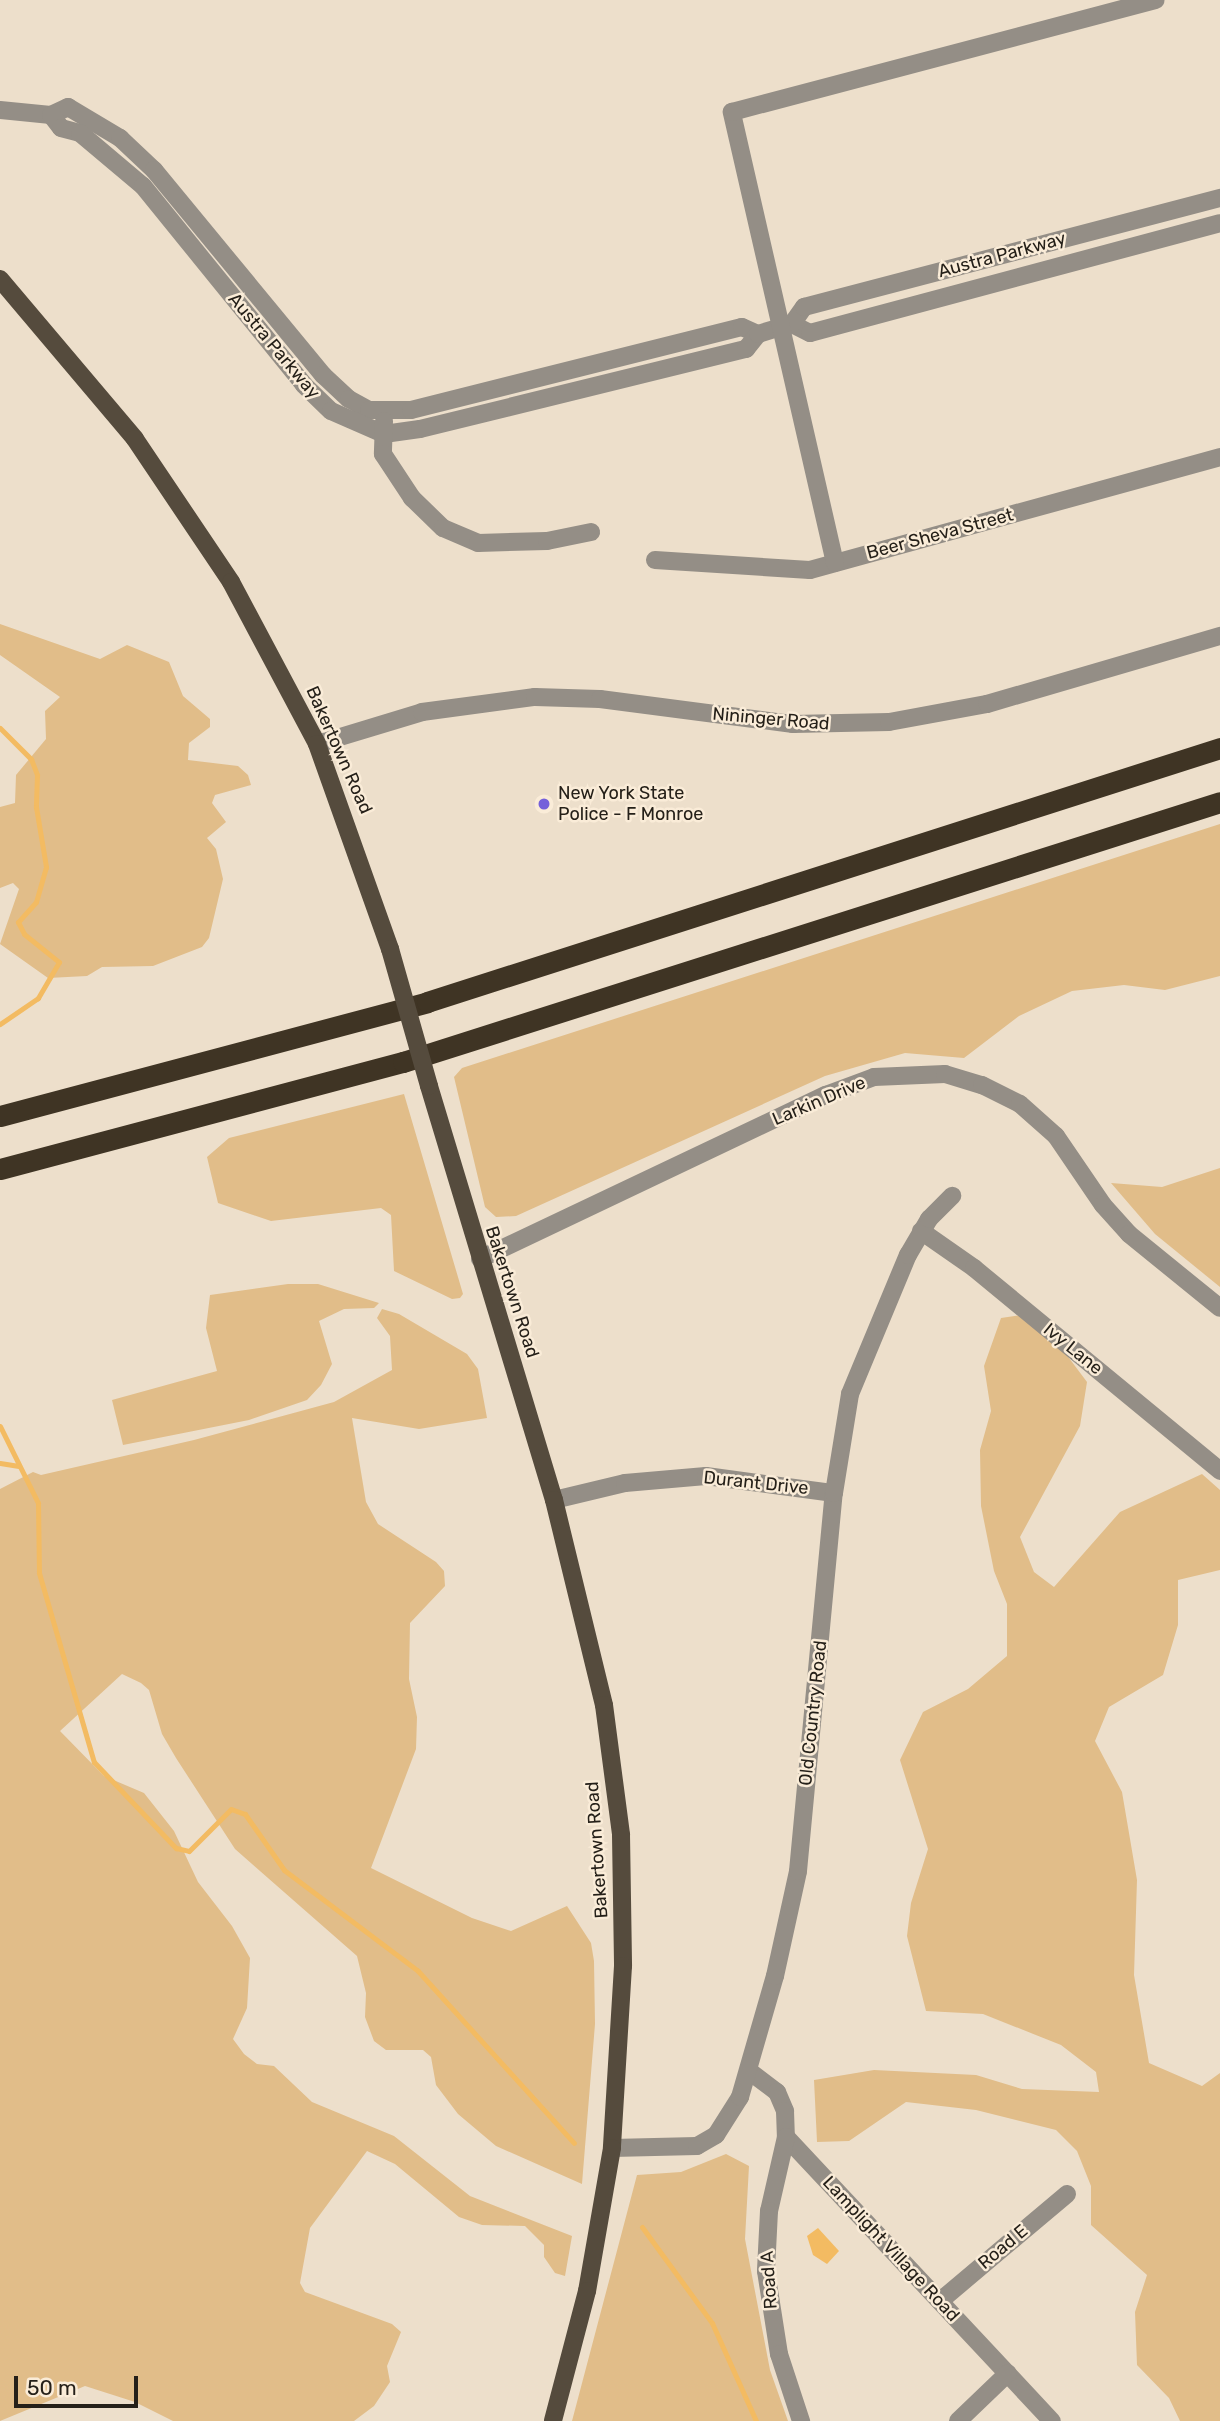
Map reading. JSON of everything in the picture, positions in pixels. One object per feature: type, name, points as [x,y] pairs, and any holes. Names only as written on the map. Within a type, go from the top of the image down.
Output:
[{"type":"highway","points":[[0,1116],[427,1002],[1220,748]]},
{"type":"highway","points":[[0,1169],[410,1060],[1220,802]]},
{"type":"main road","name":"Bakertown Road","points":[[0,279],[104,399],[165,480],[231,582],[317,744],[351,830],[390,949],[480,1259],[554,1500],[604,1704],[621,1835],[623,1979],[612,2148],[587,2291],[553,2421]]},
{"type":"street","points":[[835,563],[787,326],[732,112],[1155,0]]},
{"type":"street","name":"Austra Parkway","points":[[0,110],[51,115],[68,107],[120,138],[154,170],[323,375],[349,399],[369,410],[411,410],[742,327],[758,334]]},
{"type":"street","name":"Austra Parkway","points":[[51,115],[61,128],[80,133],[143,186],[304,385],[331,411],[384,433],[420,429],[746,349],[758,334],[787,326],[810,332],[1220,223]]},
{"type":"street","name":"Austra Parkway","points":[[787,326],[804,307],[1220,198]]},
{"type":"street","points":[[385,411],[383,454],[412,499],[443,528],[478,543],[547,541],[590,532]]},
{"type":"street","name":"Beer Sheva Street","points":[[655,560],[810,570],[1220,457]]},
{"type":"street","name":"Nininger Road","points":[[317,744],[422,712],[535,698],[600,699],[793,724],[889,722],[987,704],[1220,636]]},
{"type":"street","name":"Larkin Drive","points":[[480,1259],[826,1095],[874,1077],[914,1072],[982,1085],[1020,1104],[1056,1136],[1103,1205],[1129,1234],[1220,1308]]},
{"type":"street","name":"Old Country Road","points":[[612,2148],[675,2150],[709,2141],[730,2119],[749,2071],[797,1871],[834,1493],[850,1394],[921,1231],[951,1196]]},
{"type":"street","name":"Ivy Lane","points":[[921,1231],[983,1275],[1220,1471]]},
{"type":"street","name":"Durant Drive","points":[[554,1500],[625,1483],[706,1476],[834,1493]]},
{"type":"street","points":[[749,2071],[777,2092],[785,2111],[786,2137]]},
{"type":"street","name":"Lamplight Village Road","points":[[786,2137],[1052,2421]]},
{"type":"street","name":"Road A","points":[[786,2137],[769,2211],[766,2271],[779,2354],[801,2421]]},
{"type":"street","name":"Road E","points":[[940,2301],[1067,2194]]},
{"type":"street","points":[[958,2421],[1008,2373]]},
{"type":"shaded area","points":[[0,624],[100,659],[127,645],[169,662],[183,696],[210,719],[210,727],[189,743],[188,760],[238,766],[248,775],[251,785],[215,795],[212,803],[226,822],[207,838],[216,849],[223,879],[209,938],[202,947],[153,966],[102,967],[87,976],[48,978],[0,944],[19,889],[13,883],[0,888],[0,807],[15,803],[16,775],[46,739],[45,711],[60,697],[0,655]]},
{"type":"shaded area","points":[[1220,824],[1220,976],[1165,990],[1124,985],[1072,991],[1019,1016],[964,1058],[905,1053],[825,1076],[516,1216],[496,1217],[485,1207],[454,1077],[462,1068]]},
{"type":"shaded area","points":[[404,1094],[463,1294],[460,1298],[452,1299],[394,1271],[391,1215],[381,1208],[271,1221],[218,1203],[207,1157],[229,1138]]},
{"type":"shaded area","points":[[1220,1168],[1220,1287],[1155,1234],[1111,1183],[1162,1187]]},
{"type":"shaded area","points":[[288,1284],[318,1284],[379,1303],[374,1308],[344,1309],[319,1321],[332,1364],[321,1385],[307,1400],[249,1420],[123,1445],[112,1400],[217,1371],[206,1328],[210,1295]]},
{"type":"shaded area","points":[[382,1309],[399,1314],[467,1354],[478,1369],[487,1418],[419,1429],[352,1418],[366,1502],[378,1524],[436,1562],[444,1571],[445,1586],[410,1623],[409,1679],[417,1717],[416,1749],[371,1868],[472,1918],[511,1931],[567,1906],[591,1943],[594,1961],[595,2024],[582,2184],[496,2146],[458,2114],[436,2085],[431,2057],[423,2050],[386,2050],[374,2041],[365,2017],[366,1993],[357,1956],[235,1849],[162,1734],[149,1690],[141,1683],[122,1674],[60,1731],[104,1776],[144,1793],[174,1831],[198,1882],[232,1926],[250,1958],[247,2008],[233,2039],[244,2054],[257,2064],[274,2066],[312,2102],[394,2136],[470,2196],[572,2236],[565,2276],[555,2273],[544,2257],[544,2245],[525,2226],[482,2225],[459,2217],[395,2164],[367,2151],[310,2228],[300,2283],[305,2292],[392,2324],[401,2332],[387,2366],[390,2382],[374,2406],[354,2421],[173,2421],[135,2402],[85,2386],[0,2421],[0,1489],[33,1472],[41,1475],[194,1440],[334,1402],[392,1370],[390,1336],[377,1318]]},
{"type":"shaded area","points":[[1022,1315],[1066,1354],[1087,1382],[1080,1426],[1020,1537],[1034,1572],[1054,1587],[1120,1512],[1202,1474],[1220,1490],[1220,1570],[1178,1580],[1178,1625],[1163,1675],[1109,1707],[1095,1741],[1122,1792],[1137,1880],[1134,1975],[1149,2063],[1202,2086],[1220,2073],[1220,2421],[1180,2421],[1169,2398],[1137,2365],[1135,2312],[1147,2275],[1091,2225],[1091,2186],[1077,2151],[1056,2130],[976,2110],[906,2102],[849,2141],[817,2142],[814,2080],[874,2070],[976,2075],[1022,2089],[1099,2092],[1096,2072],[1061,2045],[983,2014],[926,2011],[907,1936],[911,1903],[928,1849],[900,1760],[923,1712],[968,1689],[1007,1656],[1007,1604],[994,1571],[981,1506],[980,1450],[991,1411],[984,1366],[1001,1318]]},
{"type":"shaded area","points":[[726,2154],[749,2166],[745,2239],[770,2370],[788,2421],[572,2421],[637,2175],[681,2172]]},
{"type":"shaded area","points":[[818,2228],[839,2251],[827,2264],[813,2255],[807,2236]]},
{"type":"waterway","points":[[0,728],[31,759],[37,775],[36,807],[46,867],[36,902],[18,922],[24,934],[59,962],[38,998],[0,1024]]},
{"type":"waterway","points":[[0,1426],[38,1503],[39,1573],[94,1762],[176,1848],[189,1851],[231,1809],[245,1814],[284,1870],[418,1971],[574,2143]]},
{"type":"waterway","points":[[0,1463],[19,1466]]},
{"type":"waterway","points":[[642,2227],[712,2323],[756,2421]]},
{"type":"place","name":"New York State Police - F Monroe","points":[[544,804]]}]
